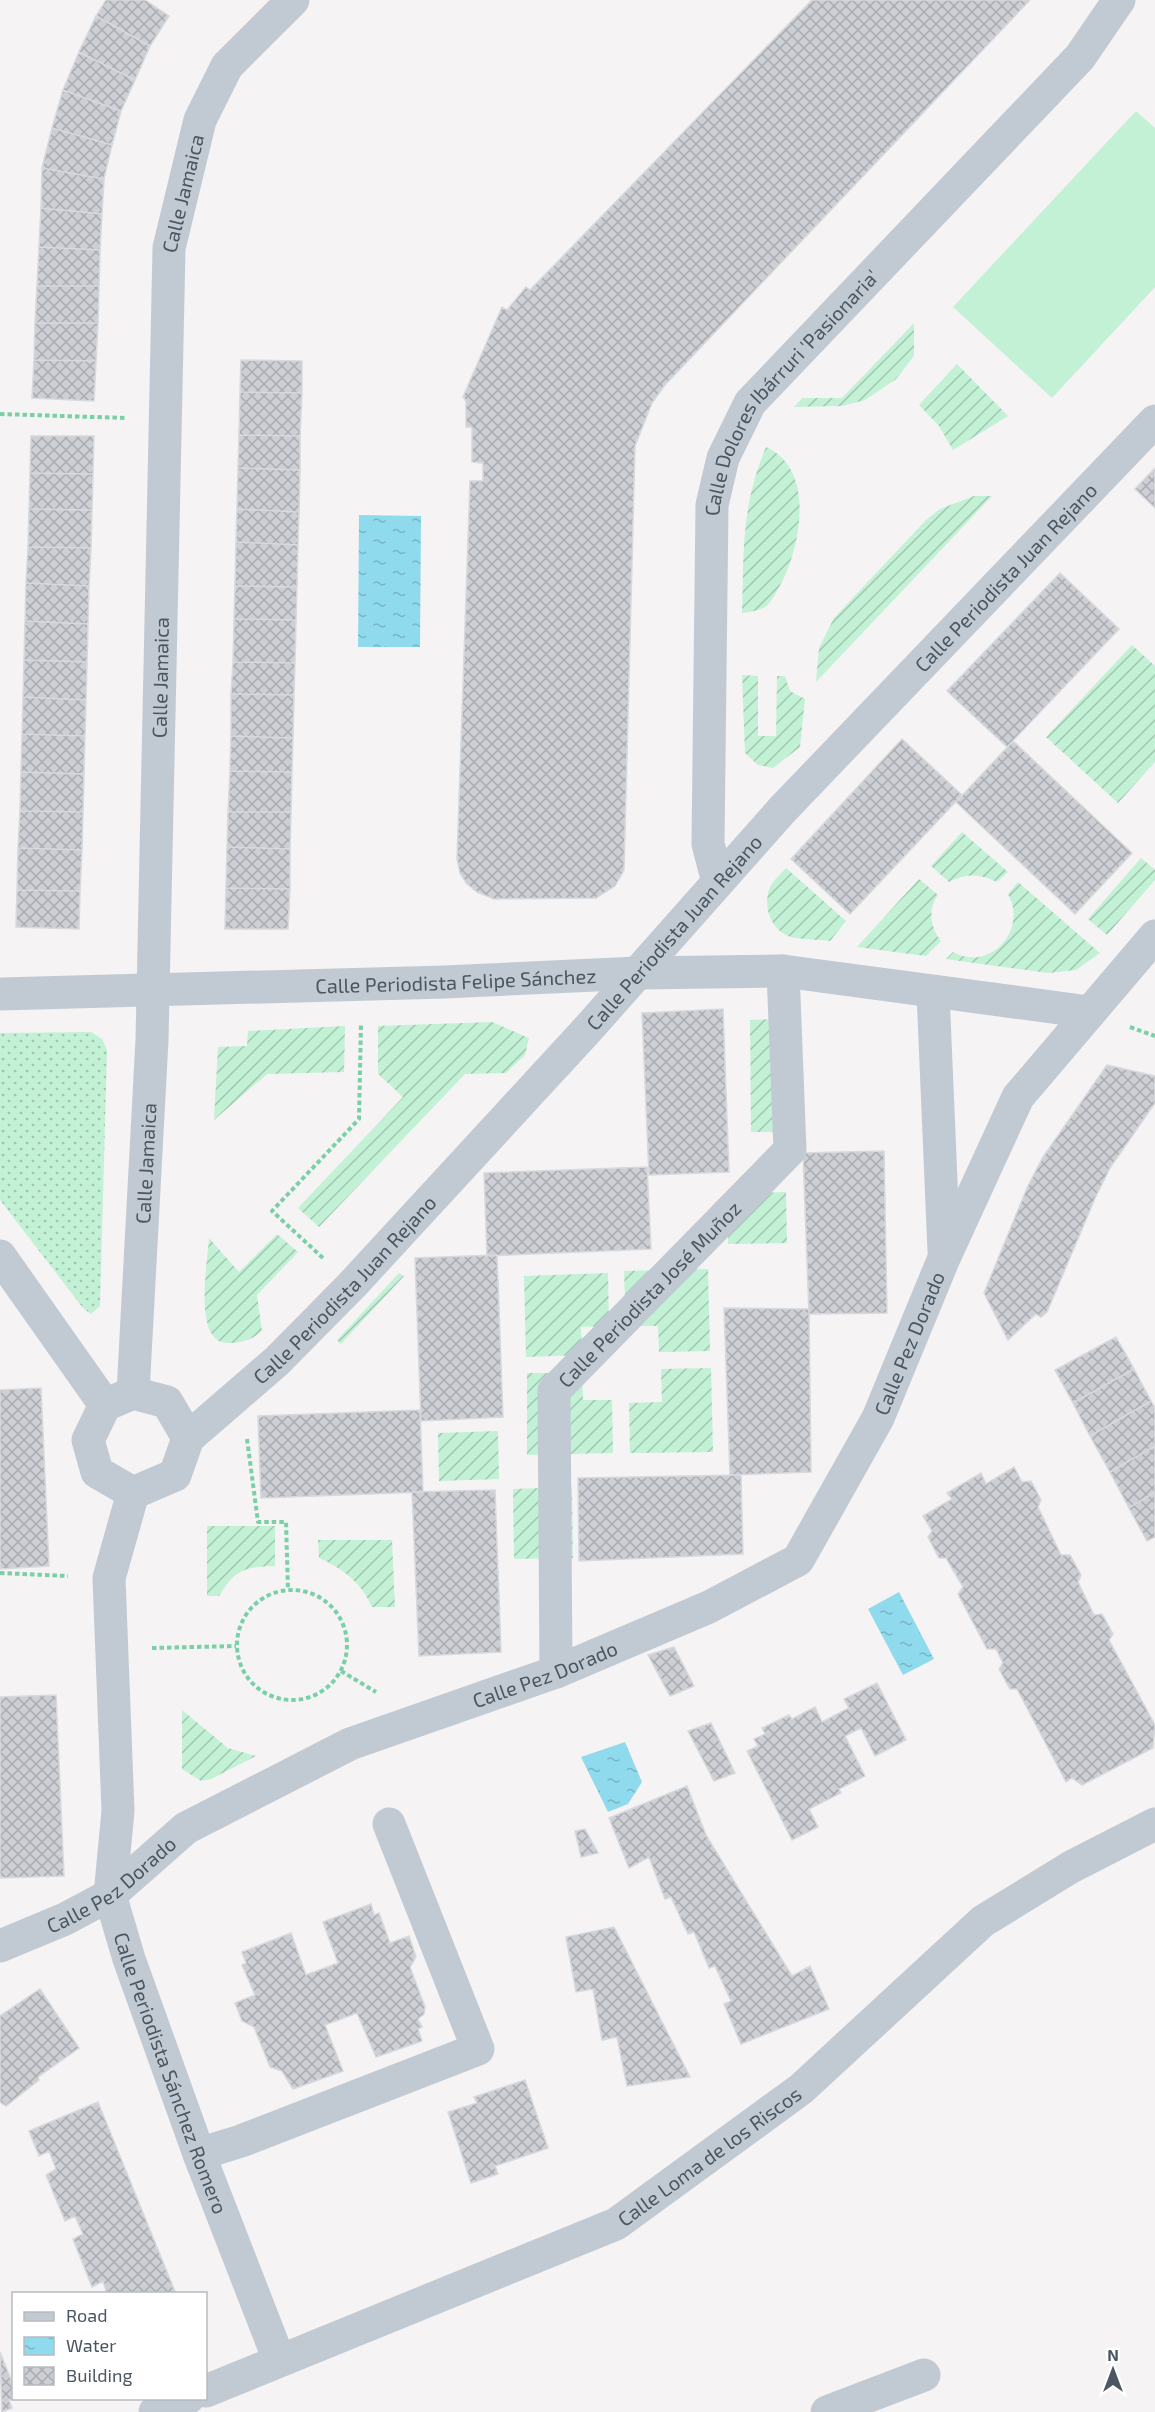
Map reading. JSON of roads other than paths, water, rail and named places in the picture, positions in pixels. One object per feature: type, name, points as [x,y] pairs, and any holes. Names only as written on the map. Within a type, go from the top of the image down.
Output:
[{"type":"street","name":"Calle Jamaica","points":[[119,1399],[153,990],[169,248],[200,120],[227,66],[293,0]]},
{"type":"street","name":"Calle Dolores Ibárruri 'Pasionaria'","points":[[718,882],[708,844],[712,505],[729,444],[750,403],[1080,57],[1119,0]]},
{"type":"street","name":"Calle Periodista Juan Rejano","points":[[188,1438],[277,1361],[352,1285],[638,973],[782,810],[1155,421]]},
{"type":"street","name":"Calle Pez Dorado","points":[[0,1946],[111,1895],[186,1827],[340,1749],[391,1728],[556,1672],[709,1608],[798,1560],[878,1418],[944,1258],[1018,1096],[1155,936]]},
{"type":"street","name":"Calle Periodista Felipe Sánchez","points":[[0,994],[361,985],[638,973],[783,971],[933,993],[1089,1012]]},
{"type":"street","name":"Calle Periodista José Muñoz","points":[[556,1672],[554,1391],[790,1150],[783,971]]},
{"type":"street","name":"Calle Pez Dorado","points":[[933,993],[944,1258]]},
{"type":"street","points":[[0,1256],[119,1399],[167,1402],[188,1438],[175,1475],[133,1493],[97,1472],[88,1440],[119,1399]]},
{"type":"street","name":"Calle Periodista Sánchez Romero","points":[[133,1493],[109,1578],[118,1811],[111,1895],[129,1959],[200,2154],[279,2360]]},
{"type":"street","points":[[200,2154],[478,2049],[389,1824]]},
{"type":"street","name":"Calle Loma de los Riscos","points":[[207,2391],[616,2224],[801,2089],[983,1921],[1071,1867],[1155,1824]]},
{"type":"street","points":[[827,2412],[924,2375]]},
{"type":"street","points":[[155,2412],[183,2400]]},
{"type":"water","points":[[359,515],[421,516],[420,647],[358,647]]},
{"type":"water","points":[[899,1592],[934,1659],[903,1675],[868,1609]]},
{"type":"water","points":[[625,1742],[642,1782],[628,1804],[608,1812],[581,1757]]}]
